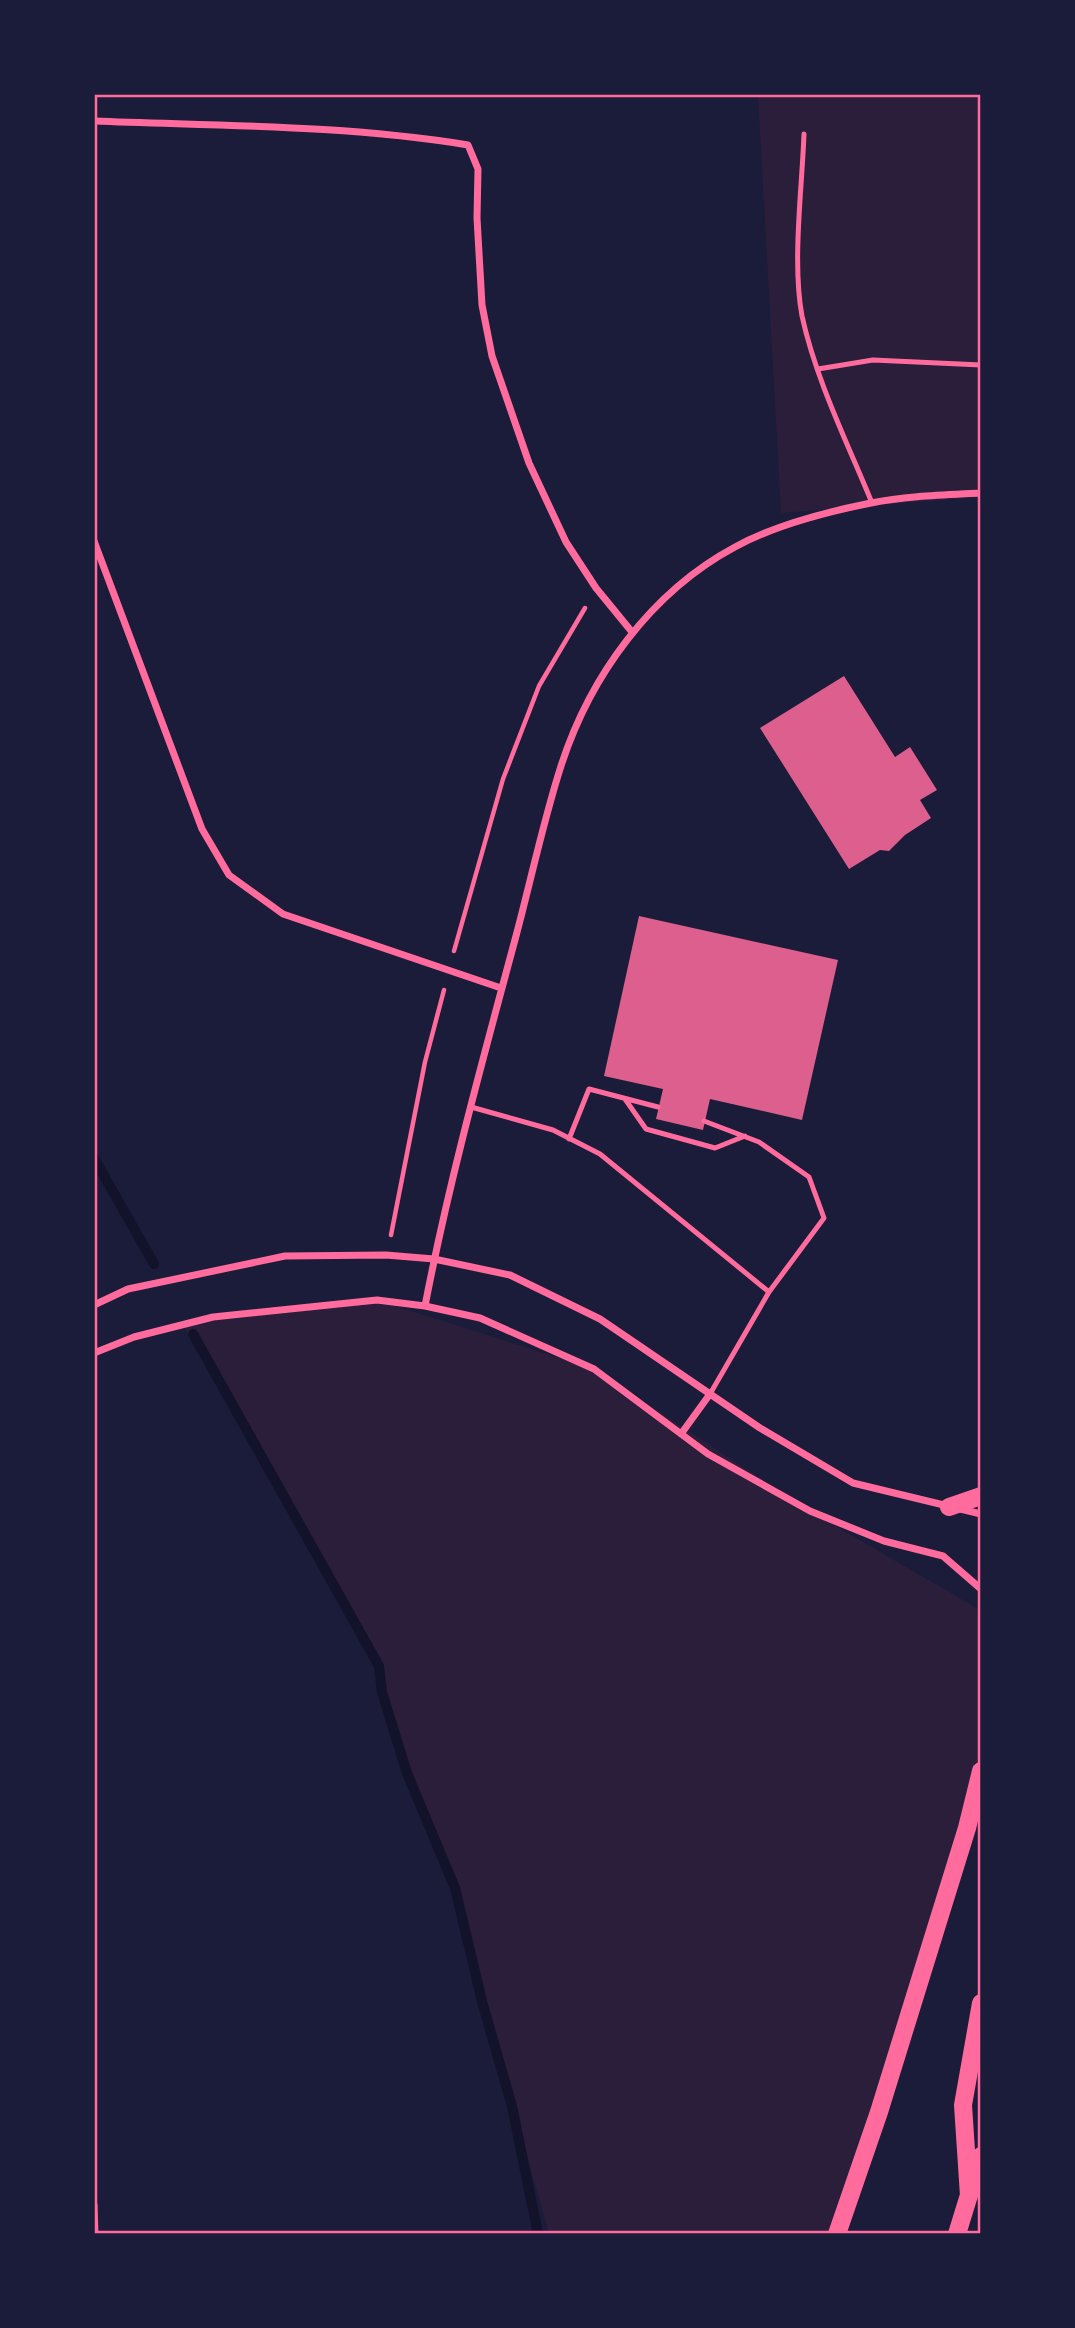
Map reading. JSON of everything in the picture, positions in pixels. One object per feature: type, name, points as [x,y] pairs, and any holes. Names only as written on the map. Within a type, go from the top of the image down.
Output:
[{"type":"main road","points":[[949,1507],[981,1496]]},
{"type":"main road","points":[[837,2234],[895,2060],[967,1828],[981,1771]]},
{"type":"main road","points":[[969,2196],[963,2105],[981,2003]]},
{"type":"main road","points":[[957,2234],[981,2157]]},
{"type":"street","points":[[94,121],[400,135],[468,145],[478,169],[477,218],[482,305],[492,356],[529,463],[566,542],[632,632]]},
{"type":"street","points":[[425,1306],[471,1107],[561,764],[593,690],[632,632],[683,581],[735,546],[808,518],[872,503],[981,492]]},
{"type":"street","points":[[94,541],[202,829],[229,875],[283,915],[501,988]]},
{"type":"street","points":[[94,1305],[128,1289],[285,1256],[386,1255],[434,1259],[510,1275],[600,1320],[761,1428],[853,1483],[981,1514]]},
{"type":"street","points":[[94,1353],[134,1337],[213,1317],[377,1300],[425,1306],[480,1318],[594,1369],[708,1454],[810,1511],[884,1541],[943,1556],[981,1589]]},
{"type":"street","points":[[681,1434],[710,1394]]},
{"type":"street","points":[[94,2205],[95,2234]]},
{"type":"lane","points":[[804,134],[798,273],[802,316],[818,369],[872,503]]},
{"type":"lane","points":[[818,369],[873,360],[981,365]]},
{"type":"lane","points":[[569,1139],[589,1089],[659,1107]]},
{"type":"lane","points":[[625,1099],[646,1129],[715,1148],[745,1136]]},
{"type":"lane","points":[[471,1107],[553,1130],[600,1154],[769,1292]]},
{"type":"lane","points":[[704,1121],[759,1142],[809,1177],[824,1218],[769,1292],[710,1394]]},
{"type":"path","points":[[386,1255],[425,1062],[503,779],[539,686],[597,587]]},
{"type":"shaded area","points":[[758,95],[980,95],[980,497],[781,513]]},
{"type":"shaded area","points":[[377,1300],[594,1369],[810,1511],[980,1610],[980,1752],[879,2112],[837,2233],[549,2233],[438,1849],[367,1644],[182,1324]]},
{"type":"building","points":[[844,676],[895,757],[910,747],[937,790],[920,800],[931,818],[905,835],[889,851],[880,850],[849,869],[760,728]]},
{"type":"building","points":[[639,916],[838,960],[802,1120],[710,1099],[703,1130],[656,1119],[663,1089],[604,1076]]},
{"type":"waterway","points":[[94,1158],[154,1264]]},
{"type":"waterway","points":[[193,1334],[379,1666],[382,1692],[407,1773],[455,1888],[483,2005],[512,2106],[538,2234]]}]
